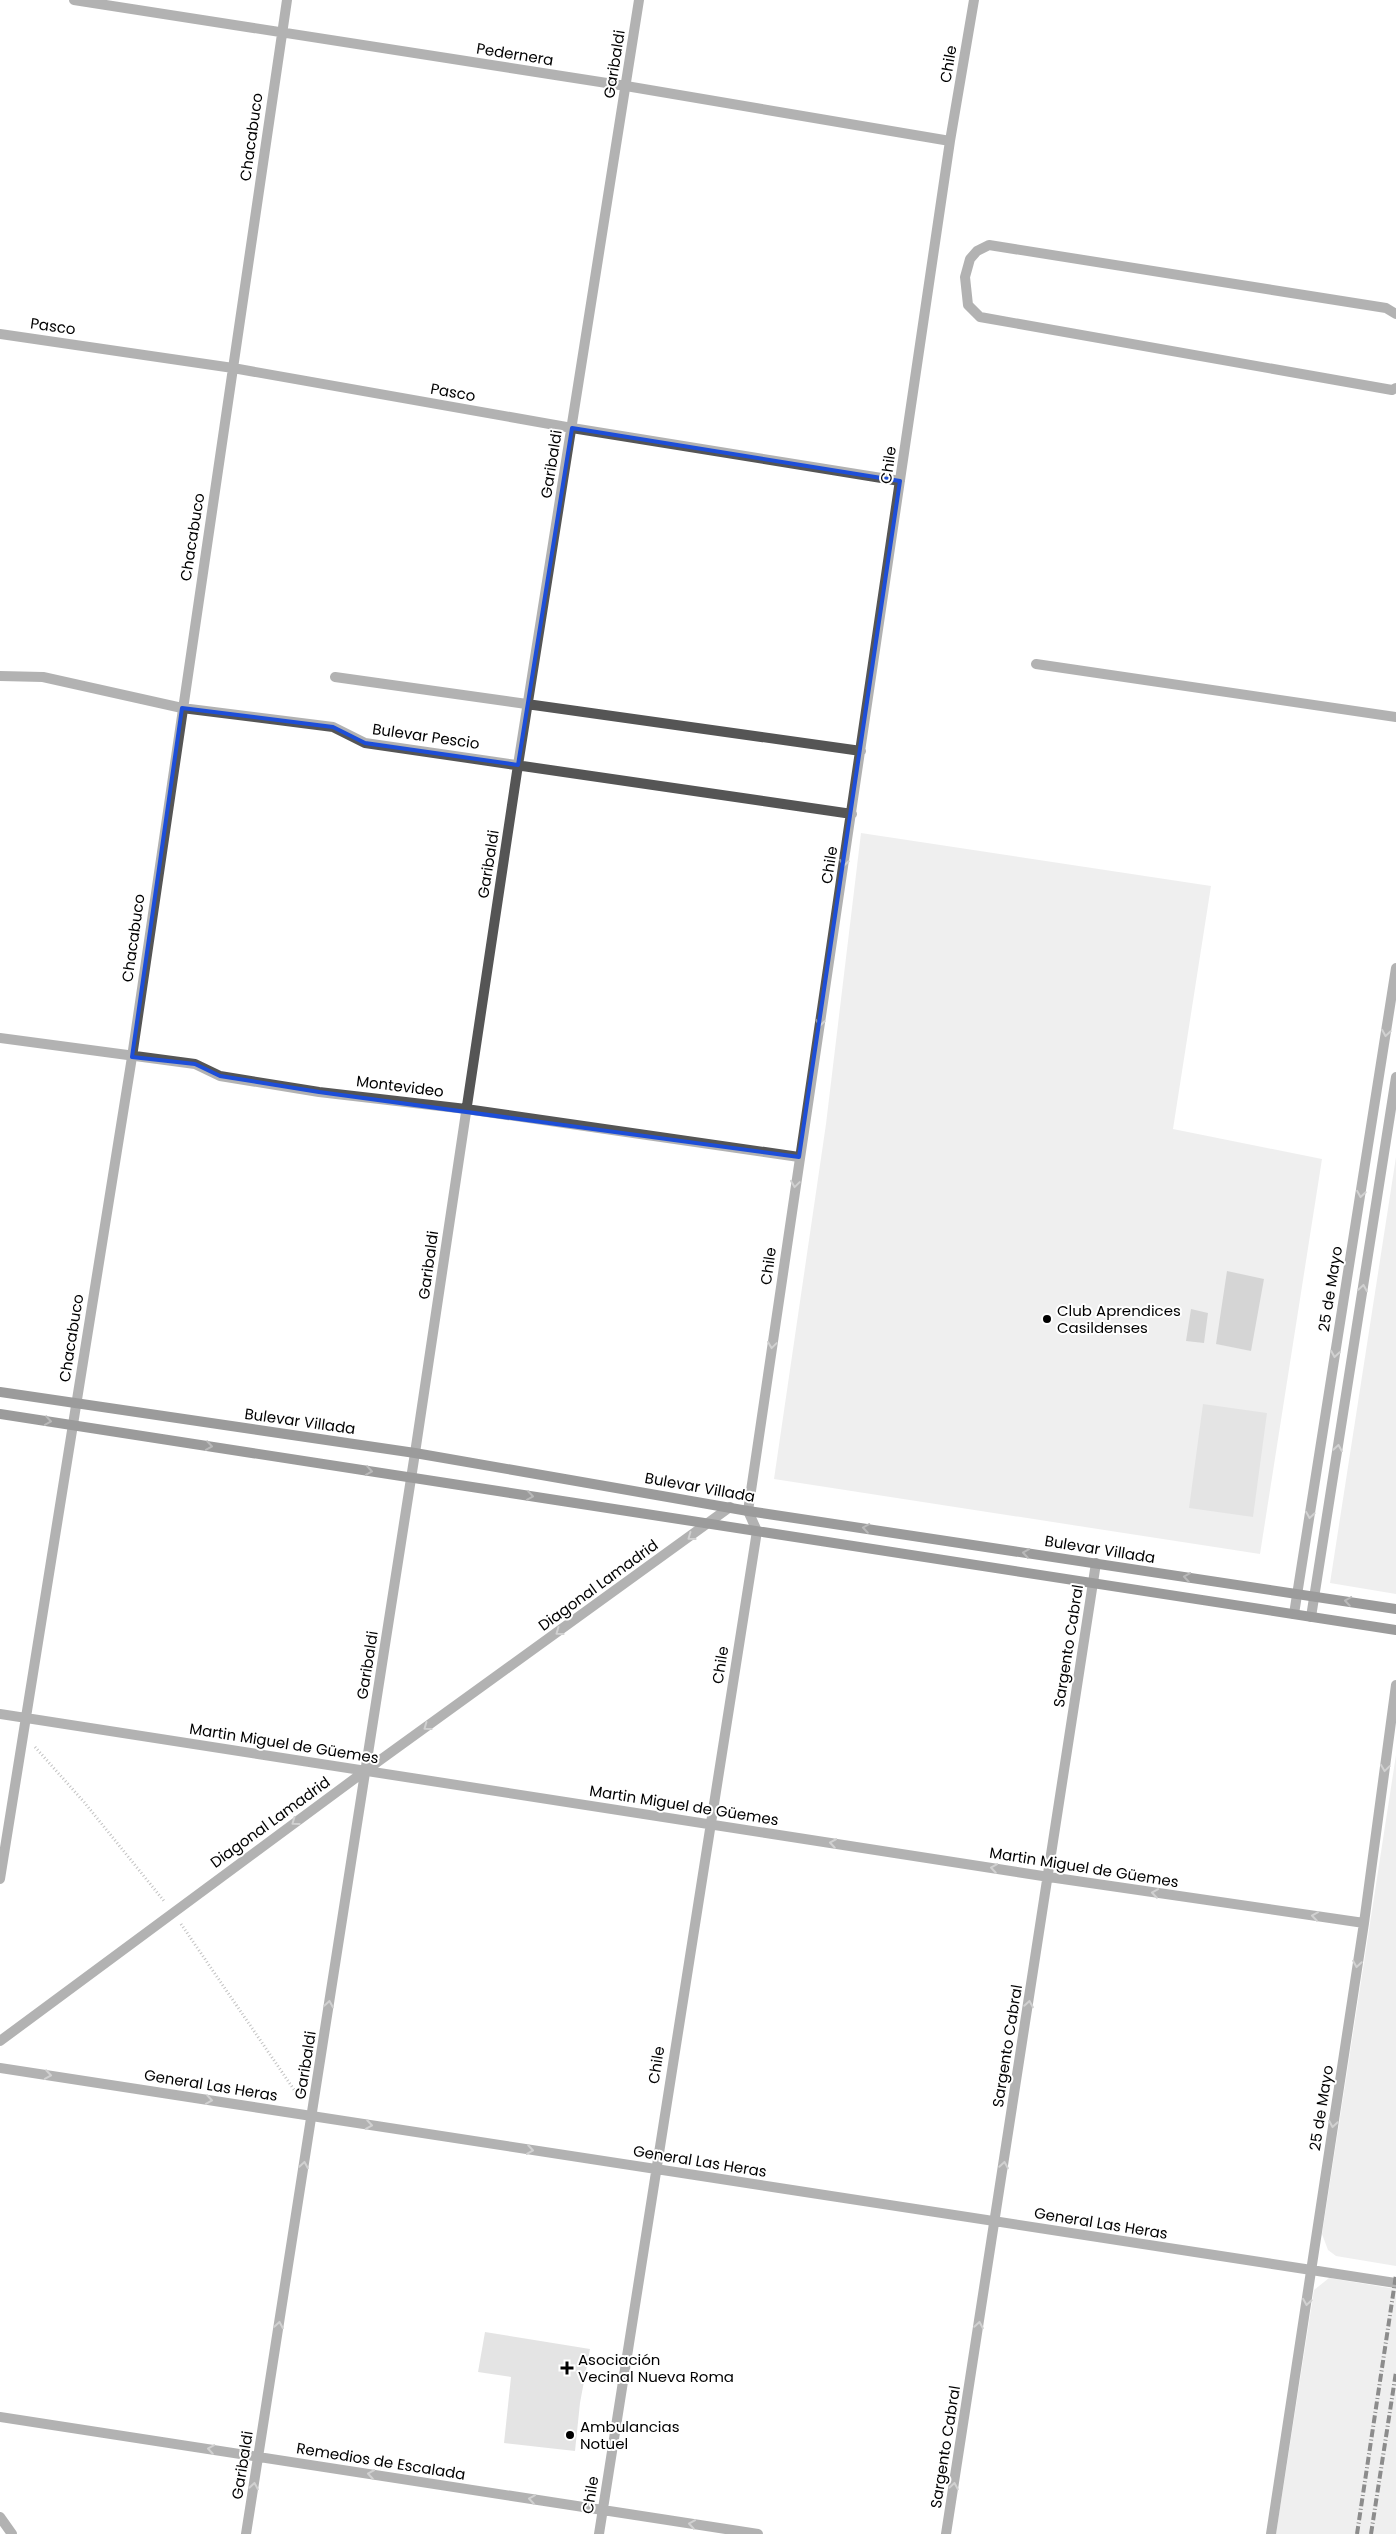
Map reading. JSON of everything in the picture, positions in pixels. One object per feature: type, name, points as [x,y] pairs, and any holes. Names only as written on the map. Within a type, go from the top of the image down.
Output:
[{"type":"main road","name":"Bulevar Villada","points":[[0,1392],[415,1453],[748,1511],[1396,1609]]},
{"type":"main road","points":[[0,1414],[1396,1630]]},
{"type":"street","name":"Pedernera","points":[[74,0],[626,86],[950,141]]},
{"type":"street","name":"Chacabuco","points":[[0,1878],[132,1057],[287,0]]},
{"type":"street","name":"Garibaldi","points":[[246,2534],[415,1453],[518,765],[639,0]]},
{"type":"street","name":"Chile","points":[[748,1511],[950,141],[974,0]]},
{"type":"street","points":[[1396,314],[1386,308],[990,246],[977,251],[970,260],[965,277],[968,305],[980,317],[1392,390],[1396,388]]},
{"type":"street","name":"Pasco","points":[[0,334],[233,368],[572,428],[900,481]]},
{"type":"street","points":[[1036,664],[1396,717]]},
{"type":"street","name":"Bulevar Pescio","points":[[0,676],[43,677],[182,708],[333,727],[365,743],[852,814]]},
{"type":"street","points":[[335,677],[861,751]]},
{"type":"street","name":"25 de Mayo","points":[[1294,1614],[1396,968]]},
{"type":"street","name":"Montevideo","points":[[0,1038],[195,1064],[220,1076],[309,1090],[799,1157]]},
{"type":"street","points":[[1311,1617],[1396,1076]]},
{"type":"street","name":"Diagonal Lamadrid","points":[[0,2041],[365,1771],[710,1524],[730,1507]]},
{"type":"street","points":[[748,1511],[757,1531]]},
{"type":"street","name":"Chile","points":[[599,2534],[709,1824],[757,1531]]},
{"type":"street","name":"Sargento Cabral","points":[[946,2534],[1096,1563]]},
{"type":"street","name":"25 de Mayo","points":[[1271,2534],[1364,1923],[1396,1685]]},
{"type":"street","name":"Martin Miguel de Güemes","points":[[0,1714],[1049,1877],[1364,1923]]},
{"type":"street","name":"General Las Heras","points":[[0,2068],[1396,2284]]},
{"type":"street","name":"Remedios de Escalada","points":[[0,2417],[758,2534]]},
{"type":"street","points":[[0,2518],[12,2534]]},
{"type":"highlighted area","points":[[572,428],[900,481],[799,1157],[319,1092],[220,1076],[195,1064],[132,1057],[182,708],[333,727],[365,743],[518,765]]},
{"type":"shaded area","name":"Club Aprendices Casildenses","points":[[861,833],[1211,886],[1173,1129],[1322,1159],[1260,1554],[774,1479],[826,1124]]},
{"type":"shaded area","points":[[1396,1157],[1396,1594],[1330,1583]]},
{"type":"shaded area","points":[[1227,1271],[1264,1279],[1251,1351],[1216,1344]]},
{"type":"shaded area","points":[[1191,1309],[1208,1313],[1204,1343],[1186,1341]]},
{"type":"shaded area","points":[[1396,1755],[1396,2266],[1336,2256],[1328,2250],[1322,2234]]},
{"type":"shaded area","points":[[1329,2278],[1396,2289],[1396,2534],[1276,2534],[1314,2290]]},
{"type":"building","points":[[1203,1404],[1267,1413],[1253,1517],[1189,1508]]},
{"type":"building","points":[[485,2332],[590,2349],[580,2403],[575,2451],[504,2443],[511,2377],[478,2372]]},
{"type":"railway","points":[[1357,2534],[1396,2275]]},
{"type":"railway","points":[[1371,2534],[1396,2372]]},
{"type":"place","name":"Club Aprendices Casildenses","points":[[1047,1319]]},
{"type":"place","name":"Asociación Vecinal Nueva Roma","points":[[567,2368]]},
{"type":"place","name":"Ambulancias Notuel","points":[[570,2435]]}]
